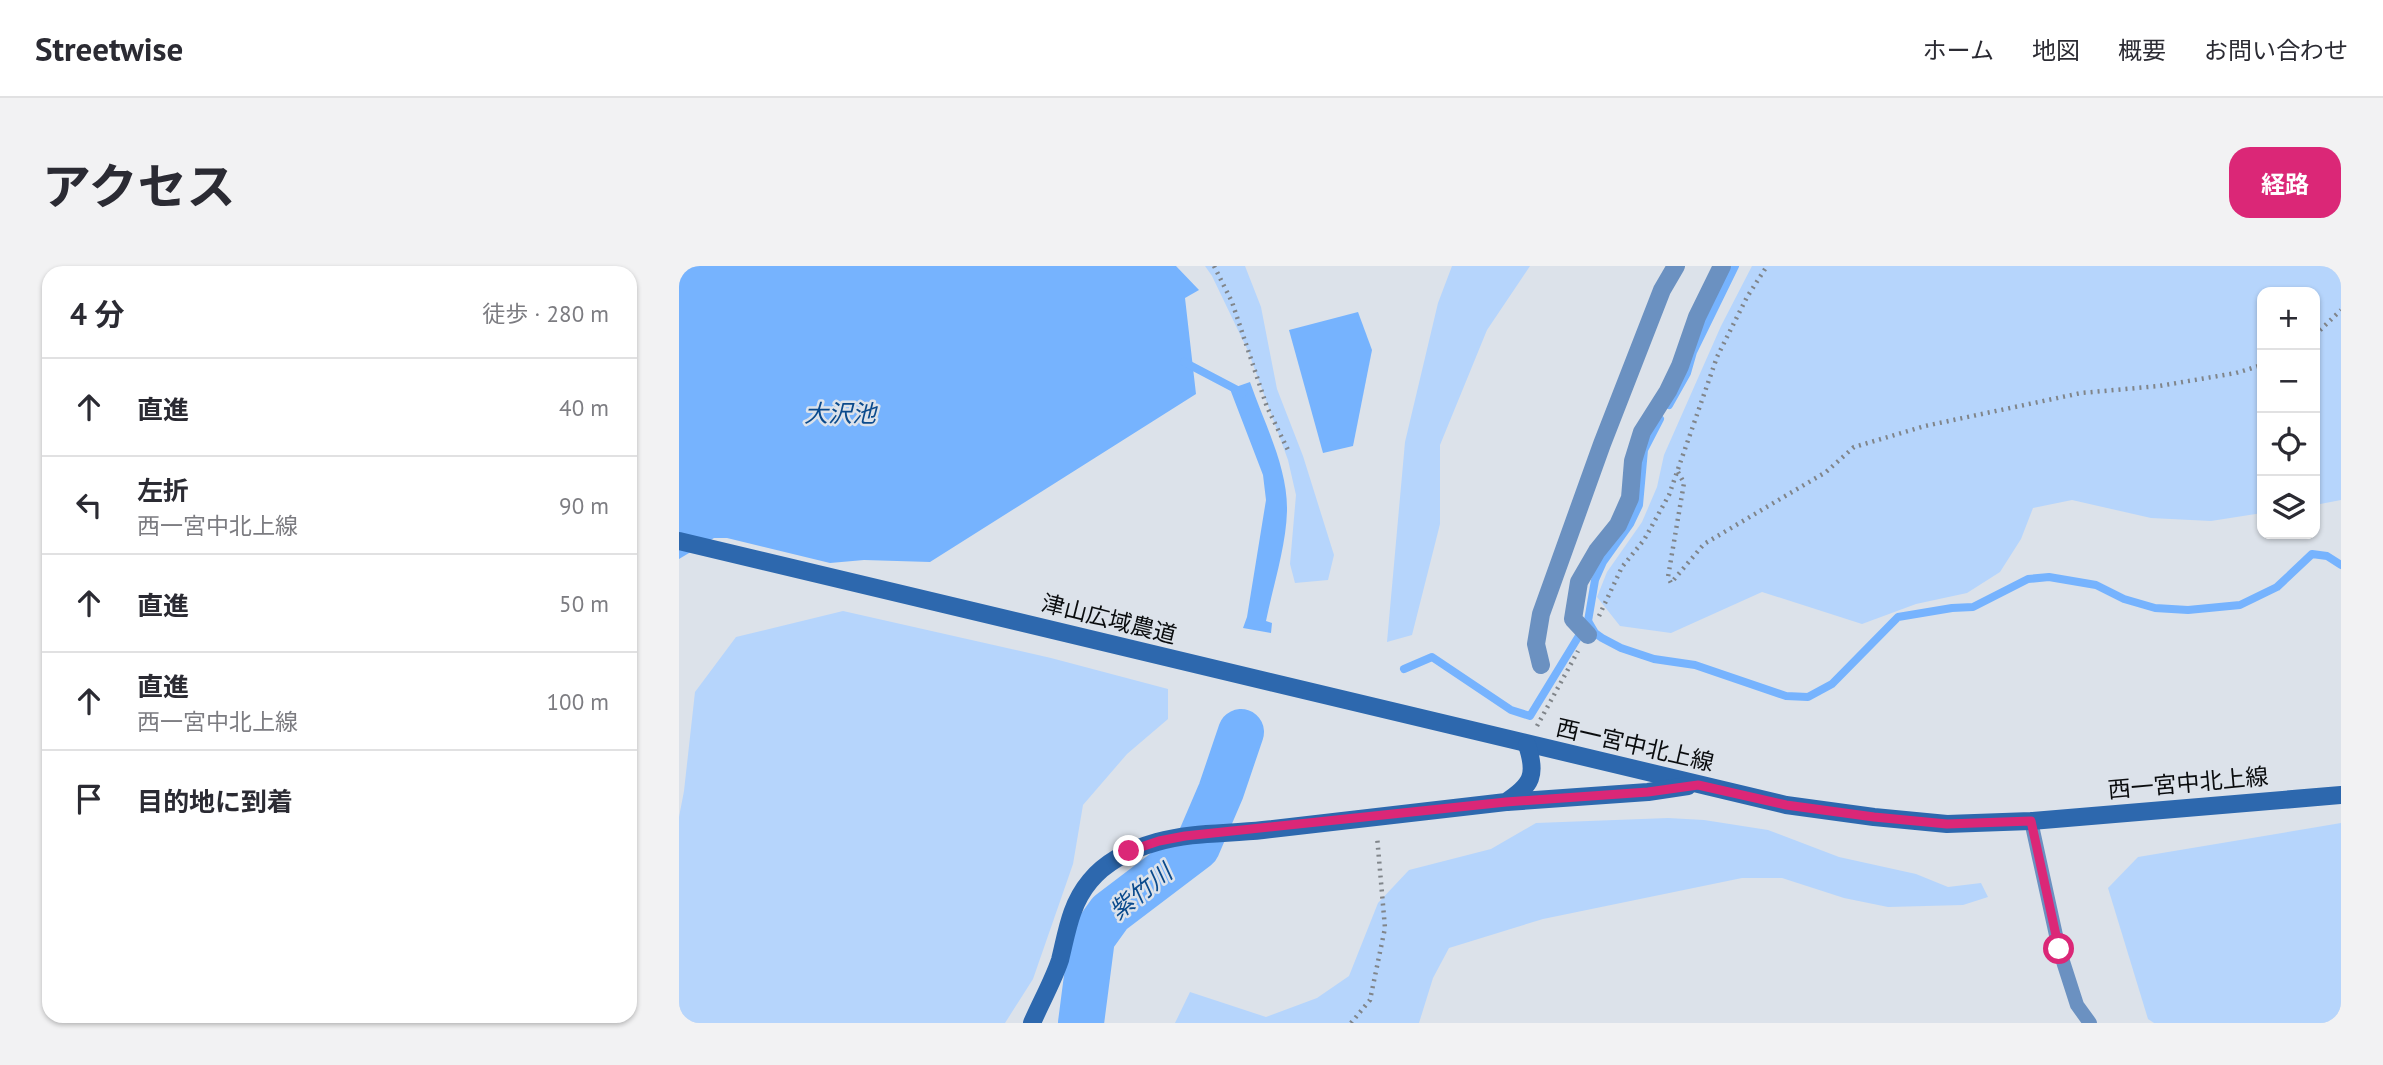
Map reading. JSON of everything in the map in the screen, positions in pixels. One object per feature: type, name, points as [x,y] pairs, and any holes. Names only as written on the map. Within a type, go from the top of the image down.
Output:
[{"type":"main road","name":"津山広域農道","points":[[679,541],[1527,745]]},
{"type":"main road","name":"西一宮中北上線","points":[[1527,745],[1786,805],[1947,824],[2031,821],[2341,795]]},
{"type":"main road","name":"西一宮中北上線","points":[[1506,802],[1522,792],[1533,775],[1527,745]]},
{"type":"main road","points":[[1032,1023],[1059,961],[1069,918],[1078,898],[1105,866],[1129,851],[1185,836],[1698,785]]},
{"type":"street","points":[[1541,665],[1536,644],[1541,614],[1602,444],[1662,290],[1676,266]]},
{"type":"street","points":[[1588,635],[1573,619],[1579,582],[1597,551],[1618,525],[1630,498],[1633,461],[1642,432],[1668,391],[1697,317],[1722,266]]},
{"type":"lane","points":[[2031,821],[2059,949],[2077,1005],[2090,1023]]},
{"type":"path","points":[[1214,266],[1232,302],[1268,407],[1288,450]]},
{"type":"path","points":[[2320,330],[2341,310]]},
{"type":"path","points":[[1678,472],[1684,482],[1668,577],[1671,583],[1704,544],[1826,472],[1854,447],[1925,426],[2081,393],[2159,386],[2236,373],[2257,367]]},
{"type":"path","points":[[1351,1023],[1370,1000],[1385,928],[1375,818]]},
{"type":"shaded area","points":[[1205,266],[1245,266],[1261,307],[1277,389],[1303,456],[1334,555],[1328,580],[1295,583],[1290,564],[1296,495],[1288,460],[1248,351]]},
{"type":"shaded area","points":[[1452,266],[1530,266],[1487,330],[1440,445],[1440,524],[1412,635],[1387,642],[1405,442],[1438,303]]},
{"type":"shaded area","points":[[1752,266],[2341,266],[2341,500],[2320,504],[2320,287],[2257,287],[2257,514],[2211,521],[2151,518],[2072,500],[2033,508],[2021,539],[2000,572],[1967,593],[1916,604],[1862,624],[1762,592],[1671,633],[1620,626],[1597,597],[1607,572],[1642,522],[1657,487],[1664,455],[1721,326]]},
{"type":"shaded area","points":[[843,611],[1051,658],[1168,689],[1168,719],[1127,754],[1083,805],[1073,864],[1033,979],[1005,1023],[679,1023],[679,817],[695,692],[736,637]]},
{"type":"shaded area","points":[[1668,818],[1704,820],[1768,830],[1839,857],[1916,874],[1948,887],[1981,883],[1988,897],[1963,905],[1888,907],[1844,898],[1782,878],[1742,878],[1543,919],[1449,948],[1433,978],[1419,1023],[1175,1023],[1190,992],[1266,1017],[1317,998],[1349,976],[1378,903],[1409,870],[1491,849],[1536,823]]},
{"type":"shaded area","points":[[2341,823],[2341,1023],[2154,1023],[2148,1019],[2108,888],[2138,857]]},
{"type":"water","name":"大沢池","points":[[679,266],[1176,266],[1199,290],[1185,298],[1196,394],[930,562],[864,560],[830,563],[727,538],[714,538],[679,559]]},
{"type":"water","points":[[1358,312],[1372,350],[1353,446],[1323,453],[1289,330]]},
{"type":"water","points":[[1250,382],[1274,445],[1286,495],[1284,538],[1266,621],[1272,623],[1271,633],[1243,628],[1266,500],[1263,475],[1230,389]]},
{"type":"waterway","points":[[1669,405],[1687,373],[1693,352],[1735,266]]},
{"type":"waterway","points":[[1184,362],[1243,393]]},
{"type":"waterway","points":[[1404,669],[1432,657],[1511,710],[1530,716],[1588,621],[1595,580],[1603,562],[1630,524],[1639,505],[1644,450],[1660,419]]},
{"type":"waterway","points":[[1588,621],[1595,633],[1621,648],[1654,659],[1695,665],[1786,696],[1808,697],[1832,684],[1898,617],[1973,607],[2028,579],[2049,577],[2096,585],[2124,599],[2155,608],[2188,610],[2240,605],[2277,587],[2312,554],[2327,556],[2341,565]]},
{"type":"waterway","name":"紫竹川","points":[[1081,1023],[1092,938],[1110,913],[1197,847],[1221,791],[1241,732]]},
{"type":"route","points":[[1129,851],[1185,836],[1238,833],[1506,802],[1648,792],[1698,785],[1786,805],[1874,817],[1947,824],[2031,821],[2059,949]]}]
